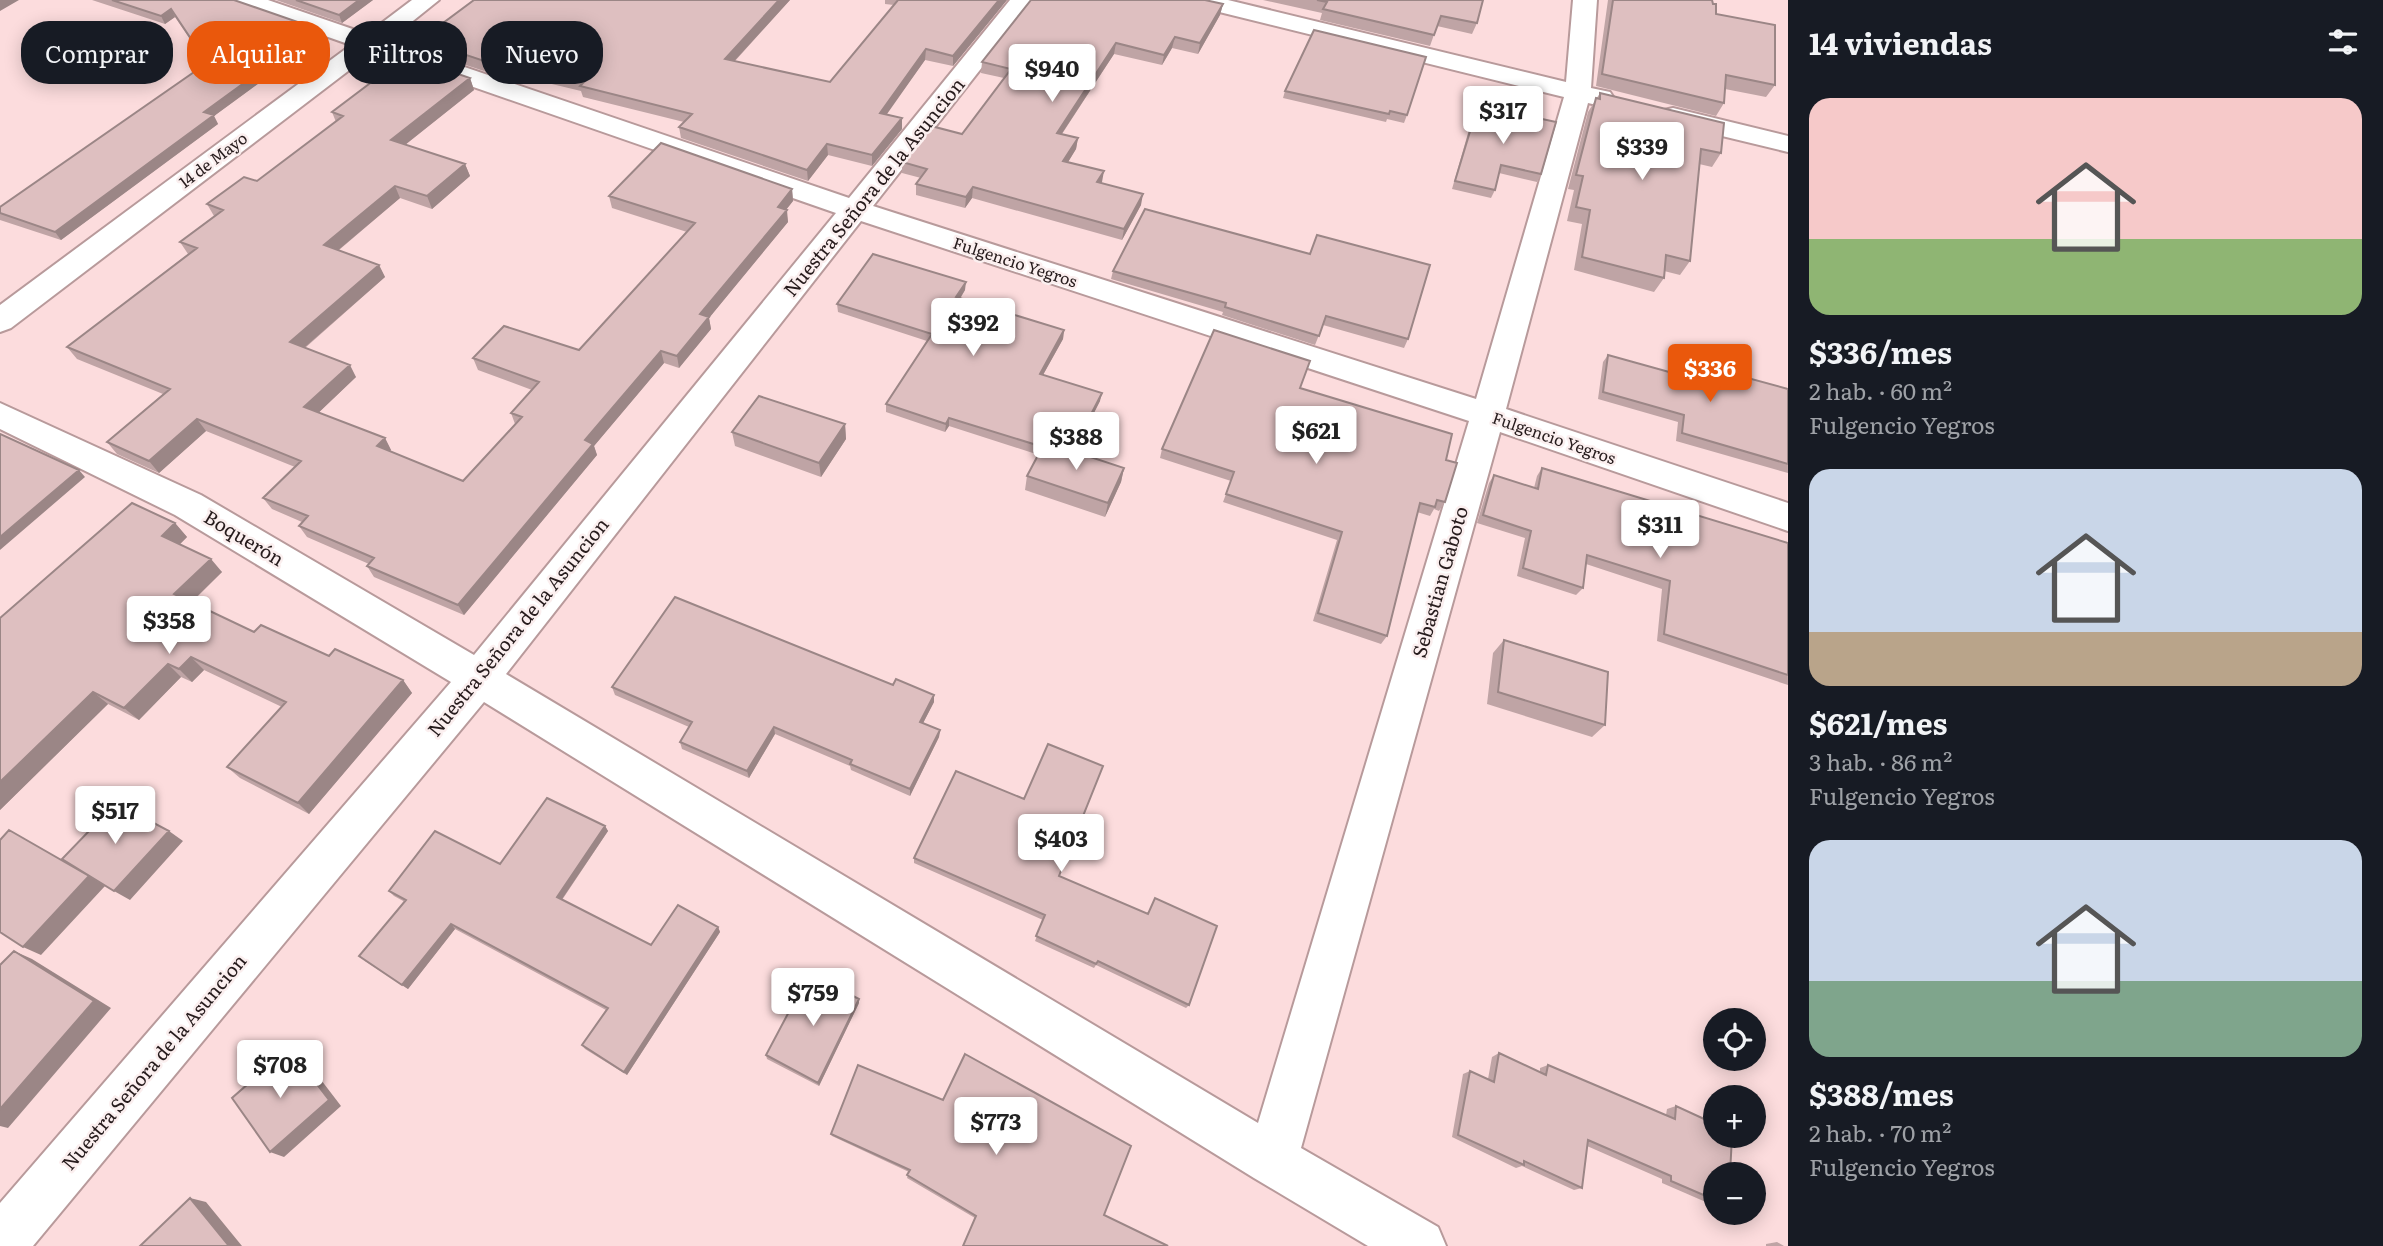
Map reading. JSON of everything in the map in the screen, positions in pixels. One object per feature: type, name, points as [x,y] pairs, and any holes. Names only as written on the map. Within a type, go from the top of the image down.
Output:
[{"type":"street","name":"Fulgencio Yegros","points":[[245,0],[344,34]]},
{"type":"street","name":"14 de Mayo","points":[[398,21],[427,0]]},
{"type":"street","name":"Nuestra Señora de la Asuncion","points":[[0,1244],[478,678],[1023,0]]},
{"type":"street","points":[[1199,0],[1788,144]]},
{"type":"street","name":"Sebastian Gaboto","points":[[1272,1160],[1488,415],[1578,92],[1585,0]]},
{"type":"street","name":"14 de Mayo","points":[[0,321],[344,61]]},
{"type":"street","name":"Fulgencio Yegros","points":[[467,76],[856,210],[1488,415],[1788,517]]},
{"type":"street","name":"Boquerón","points":[[0,415],[188,505],[1272,1160],[1419,1246]]},
{"type":"building","points":[[112,0],[234,0],[295,21],[187,21],[187,33],[171,9],[161,16]]},
{"type":"building","points":[[296,0],[359,0],[339,15]]},
{"type":"building","points":[[474,0],[779,0],[725,59],[830,82],[898,0],[999,0],[953,56],[926,49],[880,113],[902,118],[872,155],[827,144],[807,170],[679,127],[692,114],[580,86],[603,84],[603,21],[481,21],[481,60],[467,55],[467,21],[446,21]]},
{"type":"building","points":[[1031,0],[1205,0],[1223,4],[1200,43],[1175,37],[1164,55],[1116,43],[1057,133],[1078,138],[1063,161],[1104,171],[1097,182],[1143,194],[1124,229],[973,187],[966,197],[916,184],[927,169],[902,162],[931,126],[962,134],[1011,69],[982,62]]},
{"type":"building","points":[[1317,0],[1483,0],[1477,23],[1441,16],[1434,35],[1323,9],[1327,2]]},
{"type":"building","points":[[1613,0],[1712,0],[1713,4],[1716,4],[1716,14],[1775,25],[1775,85],[1726,75],[1724,103],[1602,74]]},
{"type":"building","points":[[1314,30],[1426,57],[1407,115],[1390,111],[1389,114],[1285,91]]},
{"type":"building","points":[[187,77],[187,84],[242,84],[204,112],[214,115],[55,232],[0,213],[0,207]]},
{"type":"building","points":[[369,84],[462,84],[391,140],[465,164],[427,196],[395,186],[324,245],[379,265],[290,342],[350,365],[304,407],[385,438],[377,446],[463,481],[522,417],[511,413],[539,382],[473,358],[504,326],[579,350],[695,223],[609,196],[661,143],[792,189],[778,207],[787,210],[700,314],[709,317],[677,356],[661,351],[585,440],[593,444],[458,605],[367,566],[374,558],[299,526],[308,516],[263,498],[301,461],[197,419],[149,461],[107,442],[170,389],[67,347],[197,248],[180,242],[223,210],[207,204],[244,177],[257,181],[343,116],[332,112]]},
{"type":"building","points":[[1600,93],[1724,123],[1721,153],[1701,149],[1690,261],[1666,255],[1664,278],[1582,257],[1590,210],[1576,207],[1583,176],[1576,175],[1596,98],[1600,99]]},
{"type":"building","points":[[1478,105],[1556,122],[1541,174],[1501,165],[1495,190],[1455,181]]},
{"type":"building","points":[[1145,209],[1310,254],[1317,235],[1430,265],[1408,339],[1326,316],[1319,336],[1225,307],[1226,303],[1113,271]]},
{"type":"building","points":[[873,254],[966,282],[956,297],[1064,330],[1040,374],[1102,393],[1072,451],[1045,442],[1043,447],[949,418],[946,424],[886,404],[932,334],[837,304]]},
{"type":"building","points":[[1214,330],[1310,361],[1300,388],[1452,434],[1446,460],[1457,463],[1445,502],[1437,500],[1435,507],[1420,503],[1387,636],[1318,613],[1342,532],[1226,494],[1234,472],[1162,449]]},
{"type":"building","points":[[1608,355],[1687,377],[1689,362],[1788,389],[1788,464],[1682,433],[1684,415],[1603,392]]},
{"type":"building","points":[[759,396],[845,424],[819,463],[732,432]]},
{"type":"building","points":[[0,434],[79,470],[0,537]]},
{"type":"building","points":[[1045,442],[1124,468],[1108,503],[1027,476]]},
{"type":"building","points":[[1542,468],[1788,543],[1788,675],[1664,634],[1670,581],[1587,555],[1583,588],[1523,568],[1531,531],[1483,515],[1494,475],[1538,489]]},
{"type":"building","points":[[132,503],[175,523],[162,536],[211,559],[174,594],[254,632],[261,625],[329,656],[335,649],[403,680],[298,803],[227,767],[286,702],[191,657],[179,669],[168,664],[124,708],[93,692],[0,782],[0,618]]},
{"type":"building","points":[[675,597],[893,685],[896,679],[934,695],[920,722],[940,730],[910,789],[850,764],[852,760],[774,727],[747,771],[680,742],[692,722],[612,687]]},
{"type":"building","points":[[1504,640],[1608,672],[1605,725],[1498,692]]},
{"type":"building","points":[[1048,744],[1103,766],[1059,876],[1148,914],[1155,898],[1217,926],[1189,1005],[1098,961],[1096,964],[1036,936],[1045,915],[914,858],[956,771],[1024,799]]},
{"type":"building","points":[[547,798],[605,826],[557,897],[651,945],[678,905],[718,927],[624,1072],[582,1045],[608,1008],[451,924],[402,985],[359,956],[406,900],[389,891],[435,831],[500,864]]},
{"type":"building","points":[[116,803],[169,831],[114,891],[62,859]]},
{"type":"building","points":[[9,830],[89,876],[23,947],[0,932],[0,840]]},
{"type":"building","points":[[14,951],[94,1001],[0,1109],[0,965]]},
{"type":"building","points":[[809,974],[859,999],[818,1083],[766,1055]]},
{"type":"building","points":[[289,1048],[329,1100],[270,1152],[232,1098]]},
{"type":"building","points":[[1499,1053],[1546,1075],[1548,1065],[1675,1119],[1676,1106],[1703,1118],[1703,1148],[1731,1148],[1731,1162],[1703,1162],[1703,1195],[1671,1181],[1671,1176],[1588,1140],[1582,1188],[1458,1135],[1470,1071],[1494,1082]]},
{"type":"building","points":[[965,1054],[1131,1146],[1104,1215],[1168,1246],[963,1246],[976,1216],[907,1175],[910,1170],[831,1134],[858,1065],[943,1100]]},
{"type":"building","points":[[190,1198],[229,1246],[140,1246]]}]
